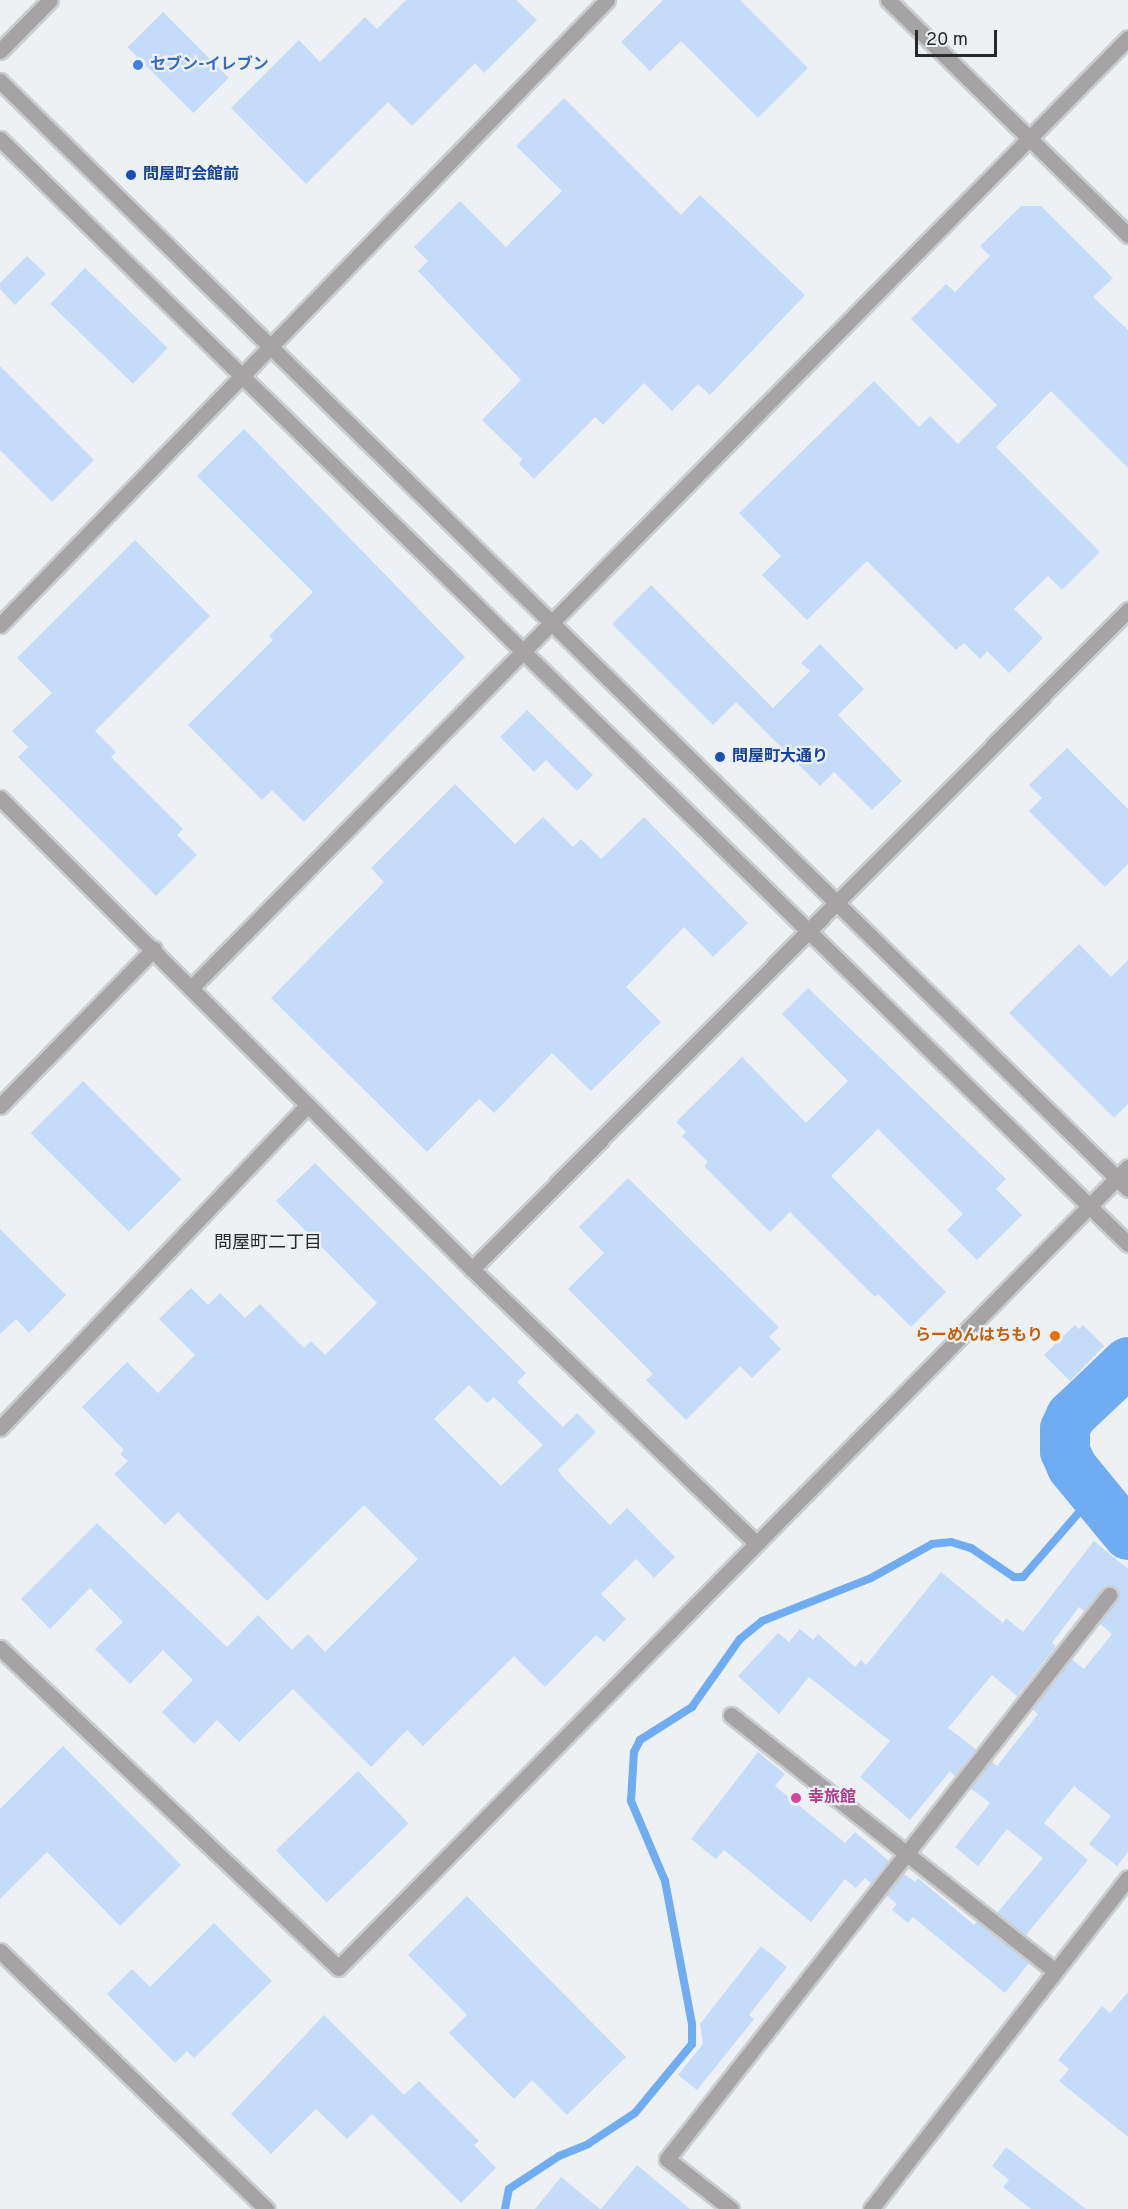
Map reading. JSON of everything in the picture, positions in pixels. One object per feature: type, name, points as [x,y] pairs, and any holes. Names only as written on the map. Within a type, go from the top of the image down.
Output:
[{"type":"street","points":[[0,51],[50,0]]},
{"type":"street","points":[[0,625],[269,345],[607,0]]},
{"type":"street","points":[[888,0],[1128,235]]},
{"type":"street","points":[[191,988],[1128,38]]},
{"type":"street","points":[[0,81],[552,624],[1124,1178],[1089,1207],[755,1542],[338,1968],[0,1648]]},
{"type":"street","points":[[0,138],[1128,1244]]},
{"type":"street","points":[[472,1269],[807,929],[1128,610]]},
{"type":"street","points":[[0,798],[154,949],[307,1106],[472,1269],[755,1542]]},
{"type":"street","points":[[0,1106],[154,949]]},
{"type":"street","points":[[0,1428],[307,1106]]},
{"type":"street","points":[[731,2209],[667,2159],[908,1854],[1108,1595]]},
{"type":"street","points":[[730,1715],[1054,1970]]},
{"type":"street","points":[[871,2209],[1054,1970],[1128,1878]]},
{"type":"street","points":[[0,1951],[266,2209]]},
{"type":"building","points":[[406,0],[516,0],[537,20],[484,73],[475,63],[412,126],[388,102],[306,184],[231,108],[299,40],[320,62],[365,17],[377,29]]},
{"type":"building","points":[[663,0],[740,0],[808,68],[758,118],[681,41],[650,71],[621,42]]},
{"type":"building","points":[[163,12],[229,78],[193,113],[128,47]]},
{"type":"building","points":[[564,98],[681,215],[700,195],[805,295],[710,395],[698,384],[672,411],[644,383],[603,425],[595,417],[534,479],[519,464],[522,459],[482,420],[521,380],[418,271],[428,261],[414,247],[460,201],[506,247],[562,191],[516,146]]},
{"type":"building","points":[[1021,206],[1041,206],[1113,278],[1093,297],[1128,330],[1128,468],[1051,391],[996,447],[1100,552],[1062,590],[1048,576],[1014,609],[1043,638],[1009,673],[987,651],[980,659],[964,643],[956,650],[867,561],[807,620],[762,575],[781,556],[739,513],[874,381],[919,427],[930,416],[958,444],[997,405],[911,319],[946,284],[955,292],[990,256],[980,246]]},
{"type":"building","points":[[27,256],[46,274],[15,305],[0,289],[0,283]]},
{"type":"building","points":[[85,268],[168,348],[133,384],[50,304]]},
{"type":"building","points":[[0,366],[94,460],[52,502],[0,450]]},
{"type":"building","points":[[244,429],[465,657],[304,822],[272,790],[262,800],[188,725],[273,640],[269,636],[313,592],[197,476]]},
{"type":"building","points":[[135,540],[210,616],[95,731],[116,752],[111,757],[183,829],[177,835],[197,855],[156,896],[18,757],[28,747],[12,731],[52,693],[17,658]]},
{"type":"building","points":[[651,585],[773,708],[810,671],[801,663],[820,644],[864,689],[838,715],[902,781],[872,810],[834,772],[820,786],[736,702],[713,725],[612,624]]},
{"type":"building","points":[[527,710],[593,775],[577,791],[546,760],[534,772],[500,737]]},
{"type":"building","points":[[1067,748],[1128,809],[1128,864],[1105,887],[1029,811],[1042,798],[1029,785]]},
{"type":"building","points":[[455,784],[515,844],[543,817],[573,847],[581,839],[601,859],[644,817],[748,923],[713,957],[684,927],[626,987],[661,1022],[591,1091],[552,1053],[494,1113],[479,1099],[427,1152],[271,998],[384,882],[371,868]]},
{"type":"building","points":[[1079,944],[1111,977],[1128,960],[1128,1104],[1114,1118],[1009,1013]]},
{"type":"building","points":[[808,988],[1006,1179],[996,1189],[1022,1215],[977,1260],[947,1230],[963,1214],[878,1129],[831,1176],[946,1292],[911,1327],[878,1294],[875,1297],[790,1212],[770,1232],[704,1166],[708,1162],[682,1136],[686,1132],[676,1122],[742,1057],[806,1123],[848,1081],[782,1014]]},
{"type":"building","points":[[83,1081],[181,1179],[129,1232],[31,1133]]},
{"type":"building","points":[[315,1163],[526,1373],[517,1382],[563,1427],[577,1413],[596,1432],[558,1470],[562,1476],[610,1525],[627,1508],[675,1557],[654,1578],[636,1559],[601,1594],[626,1619],[604,1642],[596,1635],[545,1687],[514,1656],[423,1746],[407,1730],[371,1767],[293,1689],[239,1742],[217,1720],[194,1744],[162,1712],[193,1680],[163,1650],[130,1684],[95,1649],[123,1622],[90,1588],[50,1629],[21,1599],[97,1523],[227,1647],[258,1615],[292,1650],[308,1634],[325,1652],[418,1559],[364,1505],[267,1601],[178,1512],[165,1525],[114,1474],[128,1461],[120,1454],[124,1450],[82,1407],[127,1362],[158,1393],[195,1355],[159,1319],[191,1288],[208,1305],[220,1293],[245,1318],[260,1304],[304,1348],[311,1341],[325,1355],[377,1303],[276,1201]],"holes":[[[469,1385],[487,1403],[494,1397],[543,1445],[501,1486],[434,1419]]]},
{"type":"building","points":[[628,1178],[779,1327],[769,1337],[781,1349],[752,1378],[740,1366],[686,1420],[646,1380],[653,1374],[568,1289],[604,1253],[579,1227]]},
{"type":"building","points":[[0,1229],[66,1295],[29,1333],[16,1319],[0,1334]]},
{"type":"building","points":[[1075,1325],[1079,1329],[1083,1325],[1104,1346],[1070,1381],[1044,1355]]},
{"type":"building","points":[[1094,1541],[1128,1569],[1128,1852],[1117,1866],[1089,1844],[1111,1816],[1074,1786],[1044,1823],[1088,1860],[1026,1935],[997,1913],[1043,1858],[1007,1829],[978,1866],[955,1847],[990,1803],[970,1788],[991,1761],[997,1766],[1038,1714],[1032,1709],[1071,1659],[1084,1669],[1112,1634],[1099,1623],[1117,1601],[1115,1588],[1105,1586],[1084,1611],[1079,1607],[1052,1643],[1056,1646],[1017,1696],[992,1675],[948,1728],[976,1749],[955,1776],[950,1771],[910,1820],[860,1777],[890,1741],[809,1677],[779,1714],[738,1676],[778,1633],[789,1642],[800,1629],[813,1640],[818,1634],[855,1667],[861,1660],[866,1665],[941,1572],[1003,1623],[1006,1618],[1023,1632]]},
{"type":"building","points":[[63,1746],[181,1865],[120,1926],[47,1852],[0,1899],[0,1809]]},
{"type":"building","points":[[758,1752],[785,1774],[775,1786],[845,1843],[855,1832],[889,1861],[871,1883],[865,1878],[856,1888],[845,1879],[811,1922],[724,1850],[716,1859],[691,1839]]},
{"type":"building","points":[[358,1771],[409,1824],[327,1903],[276,1850]]},
{"type":"building","points":[[903,1873],[915,1882],[918,1878],[974,1925],[977,1922],[1029,1963],[1005,1993],[913,1917],[908,1923],[892,1910],[897,1904],[886,1895]]},
{"type":"building","points":[[467,1896],[626,2057],[567,2115],[532,2080],[514,2099],[449,2033],[467,2015],[408,1955]]},
{"type":"building","points":[[214,1923],[272,1981],[194,2058],[187,2051],[175,2063],[107,1994],[132,1969],[150,1987]]},
{"type":"building","points":[[761,1946],[787,1967],[749,2015],[754,2019],[697,2090],[678,2075],[703,2044],[700,2024]]},
{"type":"building","points":[[1128,1992],[1128,2137],[1059,2081],[1069,2069],[1058,2060],[1102,2006],[1110,2013]]},
{"type":"building","points":[[324,2015],[404,2095],[419,2081],[479,2141],[474,2145],[496,2168],[461,2203],[372,2114],[347,2139],[316,2109],[271,2154],[231,2114]]},
{"type":"building","points":[[1006,2147],[1086,2209],[1031,2209],[1003,2187],[1009,2180],[992,2166]]},
{"type":"building","points":[[637,2165],[690,2209],[601,2209]]},
{"type":"building","points":[[561,2177],[600,2209],[535,2209]]},
{"type":"waterway","points":[[1128,1362],[1071,1416],[1065,1429],[1065,1451],[1072,1467],[1128,1535]]},
{"type":"waterway","points":[[505,2209],[509,2189],[559,2156],[588,2144],[635,2113],[692,2044],[692,2024],[665,1881],[631,1801],[634,1752],[640,1740],[692,1707],[740,1639],[762,1621],[871,1578],[932,1544],[951,1542],[971,1548],[1014,1577],[1023,1577],[1095,1494]]},
{"type":"place","name":"セブン-イレブン","points":[[138,65]]},
{"type":"place","name":"問屋町会館前","points":[[131,175]]},
{"type":"place","name":"問屋町大通り","points":[[720,757]]},
{"type":"place","name":"らーめんはちもり","points":[[1055,1336]]},
{"type":"place","name":"幸旅館","points":[[796,1798]]},
{"type":"district","name":"問屋町二丁目","points":[[268,1244]]}]
